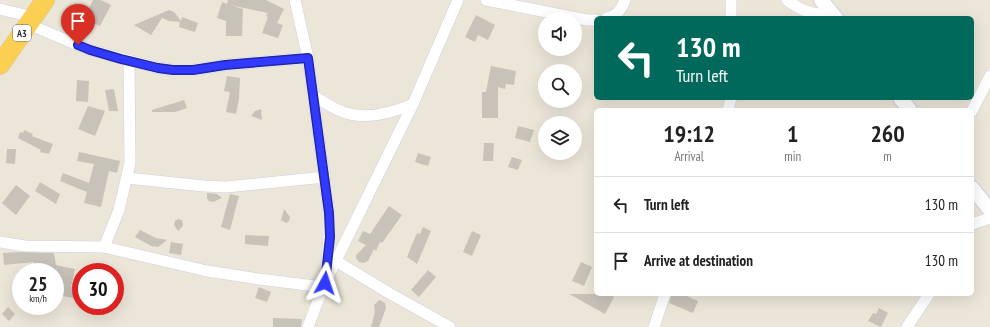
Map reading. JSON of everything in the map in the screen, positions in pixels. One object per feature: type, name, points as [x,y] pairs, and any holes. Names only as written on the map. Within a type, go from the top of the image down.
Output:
[{"type":"highway","name":"A3","points":[[0,65],[45,0]]},
{"type":"street","points":[[295,0],[308,58],[329,213],[330,237],[324,285]]},
{"type":"street","points":[[308,327],[324,285],[413,104],[458,0]]},
{"type":"street","points":[[486,0],[587,20],[594,20]]},
{"type":"street","points":[[611,16],[618,12],[623,6],[625,0]]},
{"type":"street","points":[[731,0],[731,16]]},
{"type":"street","points":[[787,0],[812,14],[834,16]]},
{"type":"street","points":[[821,0],[834,16]]},
{"type":"street","points":[[0,9],[30,21],[90,50],[158,68],[193,70],[225,65],[308,58]]},
{"type":"street","points":[[104,247],[119,210],[127,178],[131,150],[129,61]]},
{"type":"street","points":[[974,108],[990,76]]},
{"type":"street","points":[[312,95],[345,113],[363,116],[396,112],[413,104]]},
{"type":"street","points":[[902,100],[908,108]]},
{"type":"street","points":[[127,178],[226,187],[324,178]]},
{"type":"street","points":[[974,190],[990,210]]},
{"type":"street","points":[[974,223],[990,218]]},
{"type":"street","points":[[0,242],[25,246],[104,247],[207,271],[259,279],[324,285]]},
{"type":"street","points":[[336,260],[388,293],[450,327]]},
{"type":"street","points":[[654,327],[664,296]]},
{"type":"street","points":[[907,327],[928,296]]},
{"type":"building","points":[[93,0],[101,0],[111,5],[100,26],[84,19]]},
{"type":"building","points":[[228,0],[266,0],[284,9],[277,23],[283,25],[278,38],[262,33],[268,13],[230,5],[243,9],[242,36],[226,36],[226,21],[217,18],[222,2],[227,4]]},
{"type":"building","points":[[169,10],[174,12],[181,21],[182,17],[198,23],[195,32],[179,27],[180,22],[169,21],[162,18],[151,35],[134,25]]},
{"type":"building","points":[[476,15],[495,25],[488,40],[478,35],[475,42],[465,37]]},
{"type":"building","points":[[491,66],[516,71],[514,85],[506,84],[505,89],[498,87],[498,118],[482,118],[482,92],[486,92]]},
{"type":"building","points":[[227,76],[240,78],[239,99],[236,114],[226,112],[230,92],[224,91]]},
{"type":"building","points":[[77,80],[89,81],[88,102],[76,101]]},
{"type":"building","points":[[114,89],[118,111],[109,111],[105,90]]},
{"type":"building","points":[[184,100],[187,108],[175,112],[152,112],[152,110]]},
{"type":"building","points":[[88,106],[105,111],[95,136],[78,129]]},
{"type":"building","points":[[261,109],[262,120],[251,116],[255,111]]},
{"type":"building","points":[[518,126],[534,130],[530,142],[515,138]]},
{"type":"building","points":[[24,130],[33,134],[32,136],[53,144],[49,154],[40,152],[41,150],[18,138],[20,132],[23,133]]},
{"type":"building","points":[[484,143],[494,143],[493,161],[483,161]]},
{"type":"building","points":[[7,149],[16,149],[15,164],[6,163]]},
{"type":"building","points":[[79,152],[120,161],[117,173],[109,171],[101,207],[84,203],[87,192],[60,181],[63,173],[89,183],[94,164],[77,161]]},
{"type":"building","points":[[418,153],[431,157],[428,166],[415,162]]},
{"type":"building","points":[[512,157],[522,160],[518,170],[508,167]]},
{"type":"building","points":[[40,182],[60,194],[56,204],[35,191]]},
{"type":"building","points":[[16,185],[30,196],[16,215],[2,203]]},
{"type":"building","points":[[207,193],[217,194],[222,198],[213,202],[209,201],[207,198]]},
{"type":"building","points":[[230,194],[239,196],[230,230],[221,227]]},
{"type":"building","points":[[389,206],[402,215],[382,243],[380,242],[376,251],[374,249],[368,261],[364,263],[359,262],[356,255],[366,245],[358,241],[363,231],[370,234]]},
{"type":"building","points":[[284,209],[290,217],[289,221],[286,223],[281,220]]},
{"type":"building","points":[[178,219],[182,220],[183,226],[178,231],[174,225],[175,221]]},
{"type":"building","points":[[423,227],[431,231],[417,264],[407,257],[417,233],[420,234]]},
{"type":"building","points":[[140,230],[156,238],[167,240],[158,247],[151,246],[135,237]]},
{"type":"building","points":[[472,231],[481,235],[472,256],[463,252]]},
{"type":"building","points":[[245,235],[269,236],[268,246],[245,244]]},
{"type":"building","points":[[171,242],[183,244],[181,255],[169,253]]},
{"type":"building","points":[[3,253],[54,253],[56,263],[34,262],[4,265]]},
{"type":"building","points":[[581,262],[592,267],[584,286],[572,281]]},
{"type":"building","points":[[64,267],[72,268],[72,298],[64,296]]},
{"type":"building","points":[[428,270],[436,277],[419,297],[411,290]]},
{"type":"building","points":[[259,287],[271,292],[267,302],[255,298]]},
{"type":"building","points":[[569,294],[594,294],[594,296],[614,297],[605,314]]},
{"type":"building","points":[[671,296],[687,296],[698,301],[693,313],[669,303]]},
{"type":"building","points":[[380,300],[385,303],[386,308],[379,327],[371,327],[375,312],[374,305]]},
{"type":"building","points":[[8,307],[12,311],[12,315],[14,315],[9,321],[2,314]]},
{"type":"building","points":[[879,308],[888,313],[881,327],[868,321],[873,313],[876,314]]},
{"type":"building","points":[[273,318],[302,319],[301,327],[273,327]]},
{"type":"route","points":[[78,45],[121,59],[173,70],[193,70],[225,65],[308,58],[329,213],[330,237],[325,283]]}]
